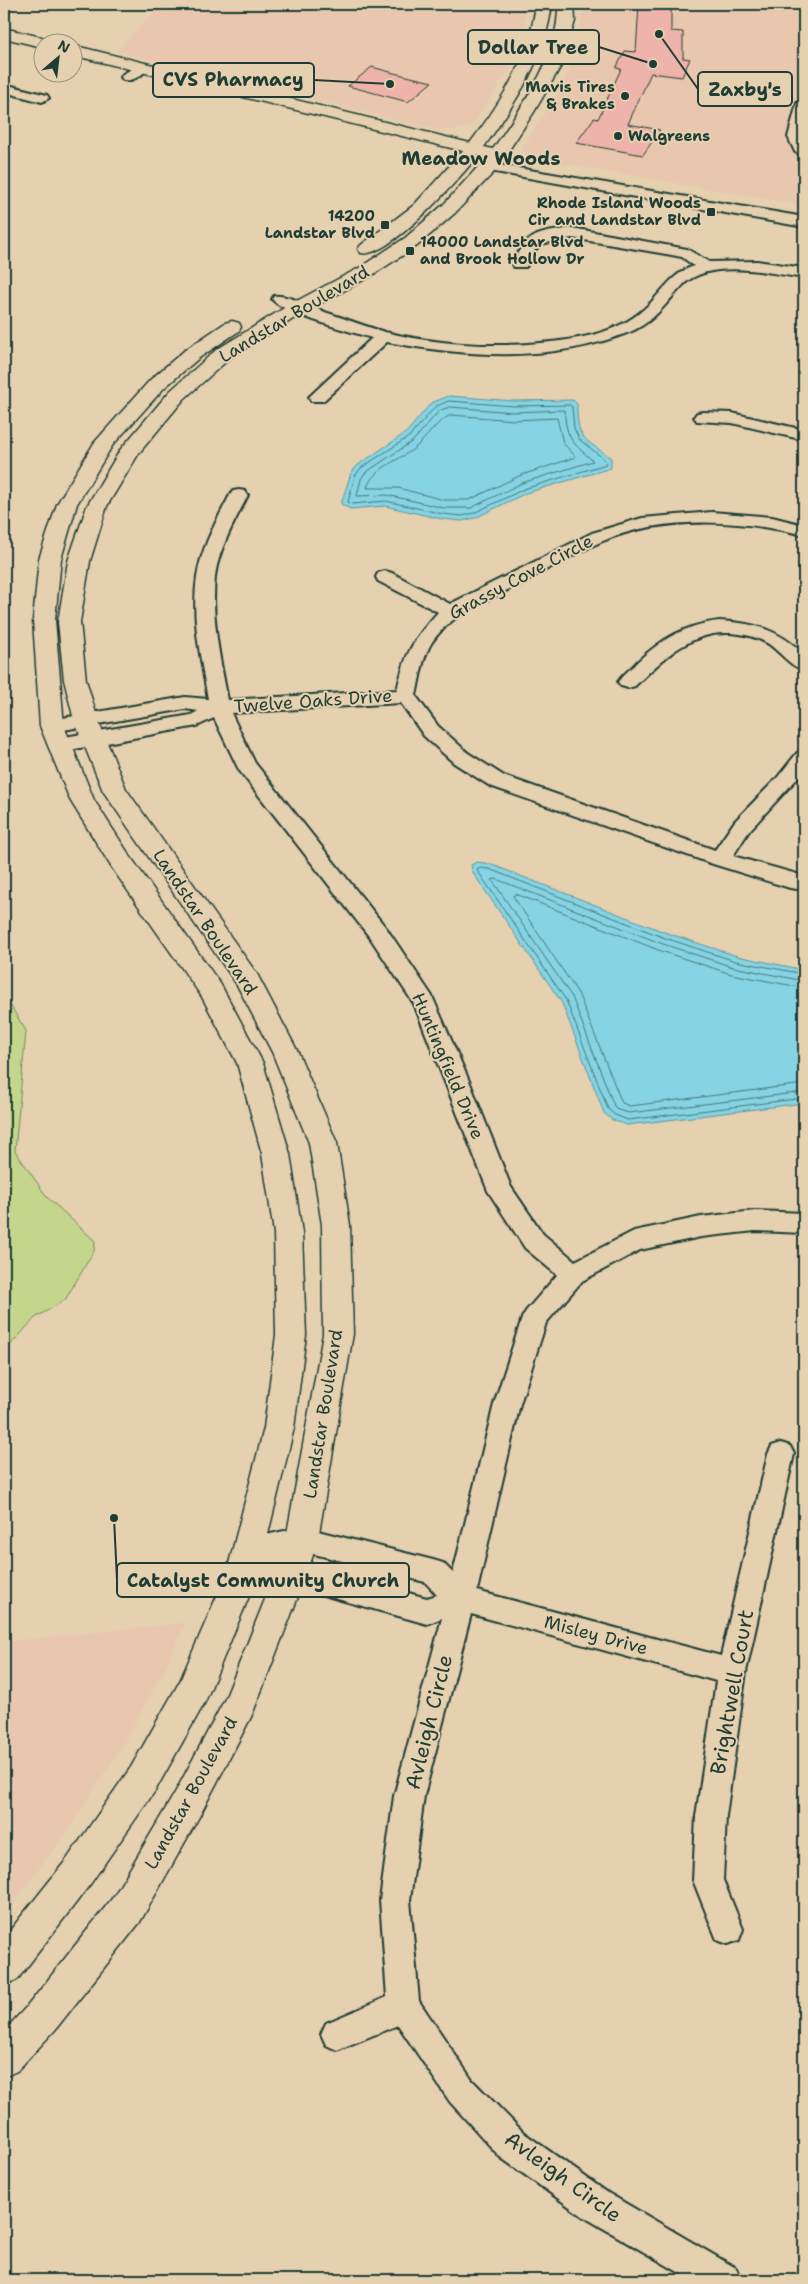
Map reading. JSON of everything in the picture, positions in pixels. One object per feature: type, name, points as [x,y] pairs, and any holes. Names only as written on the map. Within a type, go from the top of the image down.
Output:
[{"type":"main road","name":"Landstar Boulevard","points":[[4,1967],[79,1871],[164,1745],[194,1691],[242,1575],[249,1550],[279,1428],[291,1335],[288,1233],[276,1154],[250,1063],[212,992],[121,862],[82,800],[55,736],[44,620],[50,559],[67,504],[104,443],[157,384],[192,354],[230,328],[365,272],[411,242],[449,209],[481,158],[529,65],[539,34],[544,4]]},
{"type":"main road","name":"Landstar Boulevard","points":[[481,158],[526,112],[553,66],[567,21],[566,4]]},
{"type":"main road","points":[[4,33],[32,39]]},
{"type":"main road","points":[[4,46],[32,53]]},
{"type":"main road","points":[[82,52],[481,158]]},
{"type":"main road","points":[[82,66],[481,158]]},
{"type":"main road","name":"Landstar Boulevard","points":[[4,2058],[42,2017],[127,1909],[188,1803],[240,1704],[291,1574],[302,1539],[338,1334],[336,1225],[323,1143],[285,1052],[248,981],[115,791],[89,729],[75,680],[69,622],[79,561],[97,506],[130,450],[177,395],[223,354],[295,300]]},
{"type":"street","points":[[128,77],[142,67]]},
{"type":"street","points":[[4,88],[42,98]]},
{"type":"street","points":[[804,108],[795,137],[800,149],[804,150]]},
{"type":"street","points":[[481,158],[559,169],[804,211]]},
{"type":"street","points":[[481,158],[547,179],[804,222]]},
{"type":"street","points":[[520,264],[526,248],[536,241],[550,236],[572,233],[666,248],[687,254],[706,267]]},
{"type":"street","points":[[295,300],[383,336],[444,345],[509,349],[553,348],[594,340],[628,328],[653,312],[681,278],[706,267],[746,264],[804,272]]},
{"type":"street","points":[[317,397],[383,336]]},
{"type":"street","points":[[703,417],[732,418],[804,435]]},
{"type":"street","name":"Huntingfield Drive","points":[[239,495],[219,535],[206,576],[205,630],[219,707],[246,765],[379,934],[424,1002],[500,1191],[534,1240],[574,1274]]},
{"type":"street","name":"Grassy Cove Circle","points":[[406,696],[414,659],[424,639],[450,611],[598,537],[642,523],[712,518],[772,522],[804,530]]},
{"type":"street","points":[[386,577],[450,611]]},
{"type":"street","points":[[628,682],[664,648],[692,631],[719,626],[749,629],[774,639],[804,664]]},
{"type":"street","points":[[406,696],[431,731],[461,758],[497,781],[720,859],[798,883],[804,883]]},
{"type":"street","name":"Twelve Oaks Drive","points":[[55,736],[89,729],[197,720],[219,707],[406,696]]},
{"type":"street","points":[[720,859],[742,826],[784,783],[804,758]]},
{"type":"street","name":"Avleigh Circle","points":[[724,2280],[596,2205],[512,2145],[461,2091],[404,2006],[395,1900],[409,1796],[461,1599],[507,1404],[535,1318],[574,1274],[634,1241],[710,1226],[755,1221],[804,1223]]},
{"type":"street","name":"Brightwell Court","points":[[728,1929],[708,1880],[711,1816],[732,1672],[781,1454]]},
{"type":"street","name":"Misley Drive","points":[[249,1550],[302,1539],[433,1572],[461,1599],[732,1672]]},
{"type":"street","points":[[249,1550],[291,1574],[427,1611],[461,1599]]},
{"type":"street","points":[[337,2034],[404,2006]]},
{"type":"shaded area","points":[[163,4],[527,4],[527,11],[515,57],[505,76],[473,124],[466,128],[442,131],[116,51]]},
{"type":"shaded area","points":[[584,4],[804,4],[804,205],[548,161],[534,158],[523,152],[523,146],[557,96],[567,75],[577,49]]},
{"type":"shaded area","points":[[185,1623],[163,1672],[120,1749],[68,1830],[4,1915],[4,1642]]},
{"type":"green space","points":[[4,995],[26,1031],[15,1151],[47,1197],[95,1241],[94,1251],[65,1300],[35,1318],[4,1352]]},
{"type":"water","points":[[449,396],[514,401],[573,400],[577,404],[580,432],[588,441],[611,458],[611,468],[526,493],[475,518],[462,521],[442,519],[385,506],[350,509],[341,504],[351,473],[358,465],[407,432],[431,403]]},
{"type":"water","points":[[477,862],[490,864],[667,933],[737,956],[804,970],[804,1103],[627,1125],[612,1120],[604,1113],[562,1003],[473,873],[471,865]]},
{"type":"building","points":[[639,4],[671,4],[671,31],[683,32],[683,58],[690,59],[682,77],[651,73],[628,124],[660,130],[643,155],[576,143],[594,118],[598,119],[621,69],[616,68],[625,51],[636,52]]},
{"type":"building","points":[[372,67],[432,82],[408,102],[348,86]]},
{"type":"place","name":"Zaxby's","points":[[659,34]]},
{"type":"place","name":"Dollar Tree","points":[[653,64]]},
{"type":"place","name":"CVS Pharmacy","points":[[390,84]]},
{"type":"place","name":"Mavis Tires & Brakes","points":[[625,96]]},
{"type":"place","name":"Walgreens","points":[[618,136]]},
{"type":"place","name":"Rhode Island Woods Cir and Landstar Blvd","points":[[711,212]]},
{"type":"place","name":"14200 Landstar Blvd","points":[[385,225]]},
{"type":"place","name":"14000 Landstar Blvd and Brook Hollow Dr","points":[[410,251]]},
{"type":"place","name":"Catalyst Community Church","points":[[114,1518]]},
{"type":"district","name":"Meadow Woods","points":[[481,158]]}]
